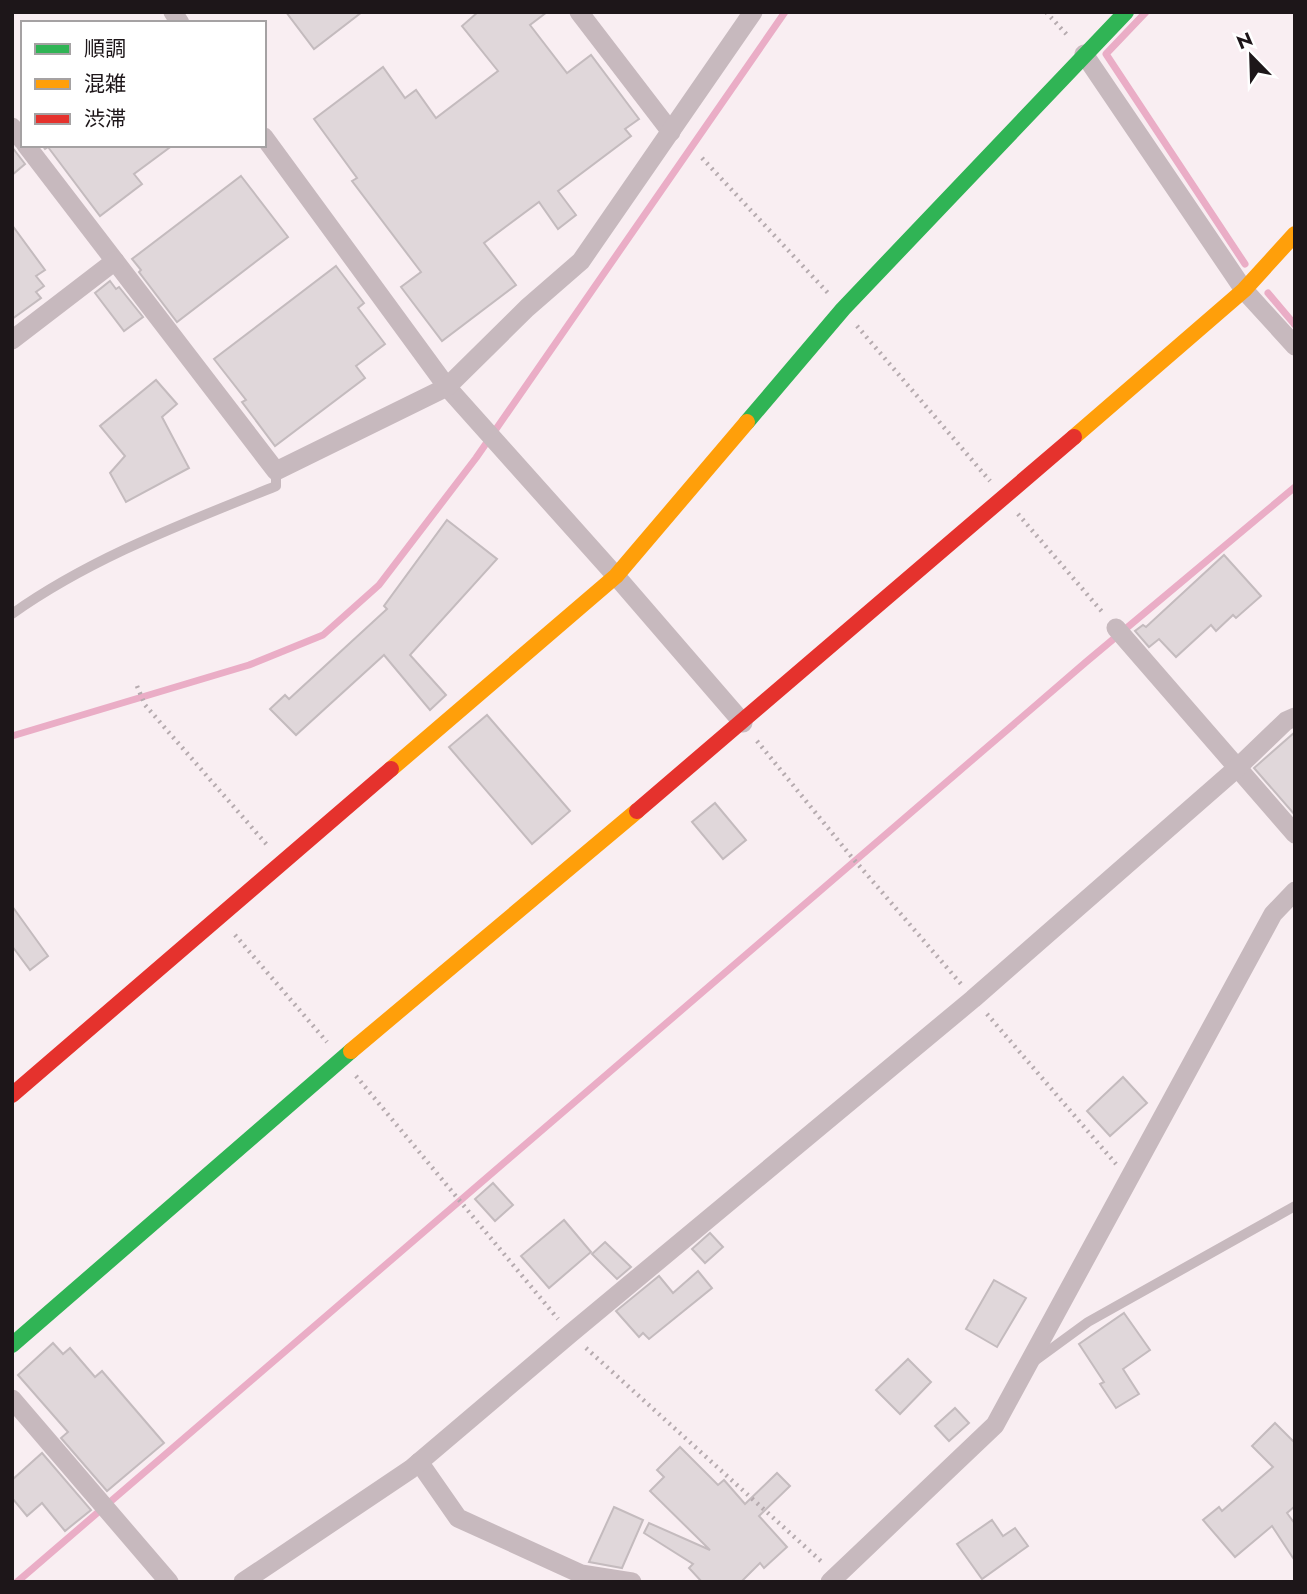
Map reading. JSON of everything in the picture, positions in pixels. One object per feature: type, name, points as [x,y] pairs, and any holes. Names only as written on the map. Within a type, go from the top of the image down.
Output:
[{"type":"street","points":[[579,12],[671,132]]},
{"type":"street","points":[[28,147],[276,471],[447,387],[527,308],[581,261],[753,12]]},
{"type":"street","points":[[12,1095],[616,576],[843,309],[1126,12]]},
{"type":"street","points":[[1084,54],[1244,290],[1295,346]]},
{"type":"street","points":[[266,140],[447,387],[743,723]]},
{"type":"street","points":[[12,1345],[341,1059],[743,723],[1004,499],[1244,290],[1295,234]]},
{"type":"street","points":[[12,341],[115,261]]},
{"type":"street","points":[[1121,633],[1295,834]]},
{"type":"street","points":[[243,1582],[419,1462],[973,999],[1237,768],[1286,721],[1295,717]]},
{"type":"street","points":[[834,1579],[995,1425],[1273,914],[1295,891]]},
{"type":"street","points":[[12,1399],[169,1582]]},
{"type":"street","points":[[419,1462],[458,1518],[581,1574],[632,1582]]},
{"type":"lane","points":[[12,614],[37,597],[139,541],[276,486],[276,471]]},
{"type":"lane","points":[[1027,1366],[1088,1322],[1295,1206]]},
{"type":"path","points":[[1046,12],[1084,54]]},
{"type":"path","points":[[702,158],[843,309],[1121,633]]},
{"type":"path","points":[[137,686],[145,705],[282,863]]},
{"type":"path","points":[[743,723],[860,867],[1128,1178]]},
{"type":"path","points":[[453,1194],[570,1334],[834,1579]]},
{"type":"building","points":[[286,12],[362,12],[314,49]]},
{"type":"building","points":[[478,12],[547,12],[530,25],[567,73],[591,55],[639,119],[625,129],[631,136],[558,191],[576,215],[558,229],[539,202],[484,243],[516,285],[442,341],[401,287],[421,272],[352,181],[357,178],[314,119],[383,67],[405,98],[416,90],[436,118],[498,71],[462,26]]},
{"type":"building","points":[[12,147],[25,164],[12,175]]},
{"type":"building","points":[[48,147],[170,147],[134,174],[142,184],[100,216]]},
{"type":"building","points":[[241,176],[288,237],[177,322],[132,259]]},
{"type":"building","points":[[12,225],[45,270],[36,276],[44,286],[36,292],[41,298],[12,319]]},
{"type":"building","points":[[336,266],[364,303],[358,308],[385,344],[356,366],[365,378],[275,446],[242,402],[246,400],[214,359]]},
{"type":"building","points":[[110,281],[116,289],[119,287],[143,317],[124,331],[95,293]]},
{"type":"building","points":[[156,380],[177,404],[162,417],[189,468],[126,502],[110,473],[125,456],[100,426]]},
{"type":"building","points":[[447,520],[497,559],[410,655],[446,695],[430,710],[384,655],[296,735],[270,709],[285,695],[289,699],[387,609],[384,606]]},
{"type":"building","points":[[1224,555],[1261,596],[1236,618],[1233,615],[1216,631],[1211,625],[1176,657],[1159,639],[1149,647],[1135,631],[1143,625],[1146,627]]},
{"type":"building","points":[[487,715],[570,811],[532,844],[449,747]]},
{"type":"building","points":[[1295,732],[1295,815],[1254,768]]},
{"type":"building","points":[[715,803],[746,840],[723,859],[692,822]]},
{"type":"building","points":[[12,906],[48,956],[30,970],[12,946]]},
{"type":"building","points":[[1123,1077],[1147,1103],[1110,1136],[1087,1111]]},
{"type":"building","points":[[493,1183],[513,1205],[495,1221],[475,1199]]},
{"type":"building","points":[[564,1220],[591,1252],[549,1288],[521,1256]]},
{"type":"building","points":[[710,1233],[723,1247],[705,1263],[692,1249]]},
{"type":"building","points":[[605,1242],[631,1267],[617,1279],[592,1254]]},
{"type":"building","points":[[698,1271],[712,1288],[649,1339],[643,1333],[639,1337],[616,1311],[659,1276],[673,1293]]},
{"type":"building","points":[[994,1280],[1026,1298],[997,1347],[966,1329]]},
{"type":"building","points":[[1124,1313],[1150,1350],[1123,1369],[1139,1394],[1116,1408],[1100,1384],[1104,1382],[1079,1344]]},
{"type":"building","points":[[53,1343],[63,1354],[70,1348],[95,1377],[102,1371],[164,1443],[107,1491],[61,1438],[68,1432],[18,1375]]},
{"type":"building","points":[[908,1359],[931,1382],[900,1414],[876,1390]]},
{"type":"building","points":[[955,1408],[969,1423],[949,1441],[935,1426]]},
{"type":"building","points":[[1275,1423],[1295,1443],[1295,1506],[1287,1513],[1295,1524],[1295,1561],[1272,1526],[1235,1557],[1203,1520],[1219,1507],[1222,1511],[1273,1467],[1252,1446]]},
{"type":"building","points":[[680,1447],[718,1485],[724,1480],[745,1504],[777,1473],[790,1486],[759,1516],[787,1547],[764,1568],[760,1563],[741,1582],[702,1582],[689,1568],[693,1564],[644,1533],[649,1523],[710,1550],[650,1491],[664,1477],[657,1470]]},
{"type":"building","points":[[42,1453],[91,1510],[65,1531],[42,1503],[27,1516],[12,1498],[12,1480]]},
{"type":"building","points":[[614,1507],[643,1520],[622,1568],[589,1562]]},
{"type":"building","points":[[992,1520],[1003,1536],[1015,1528],[1028,1546],[982,1579],[957,1544]]},
{"type":"waterway","points":[[12,736],[249,665],[323,635],[379,585],[476,458],[785,12]]},
{"type":"waterway","points":[[1146,12],[1106,54],[1245,264]]},
{"type":"waterway","points":[[1268,293],[1295,325]]},
{"type":"waterway","points":[[17,1582],[1086,662],[1295,487]]},
{"type":"traffic: fast","points":[[747,422],[843,309],[1126,12]]},
{"type":"traffic: fast","points":[[12,1345],[351,1051]]},
{"type":"traffic: slow","points":[[1074,437],[1244,290],[1295,234]]},
{"type":"traffic: slow","points":[[391,769],[616,576],[747,422]]},
{"type":"traffic: slow","points":[[351,1051],[637,811]]},
{"type":"traffic: jam","points":[[637,811],[1074,437]]},
{"type":"traffic: jam","points":[[12,1095],[391,769]]}]
